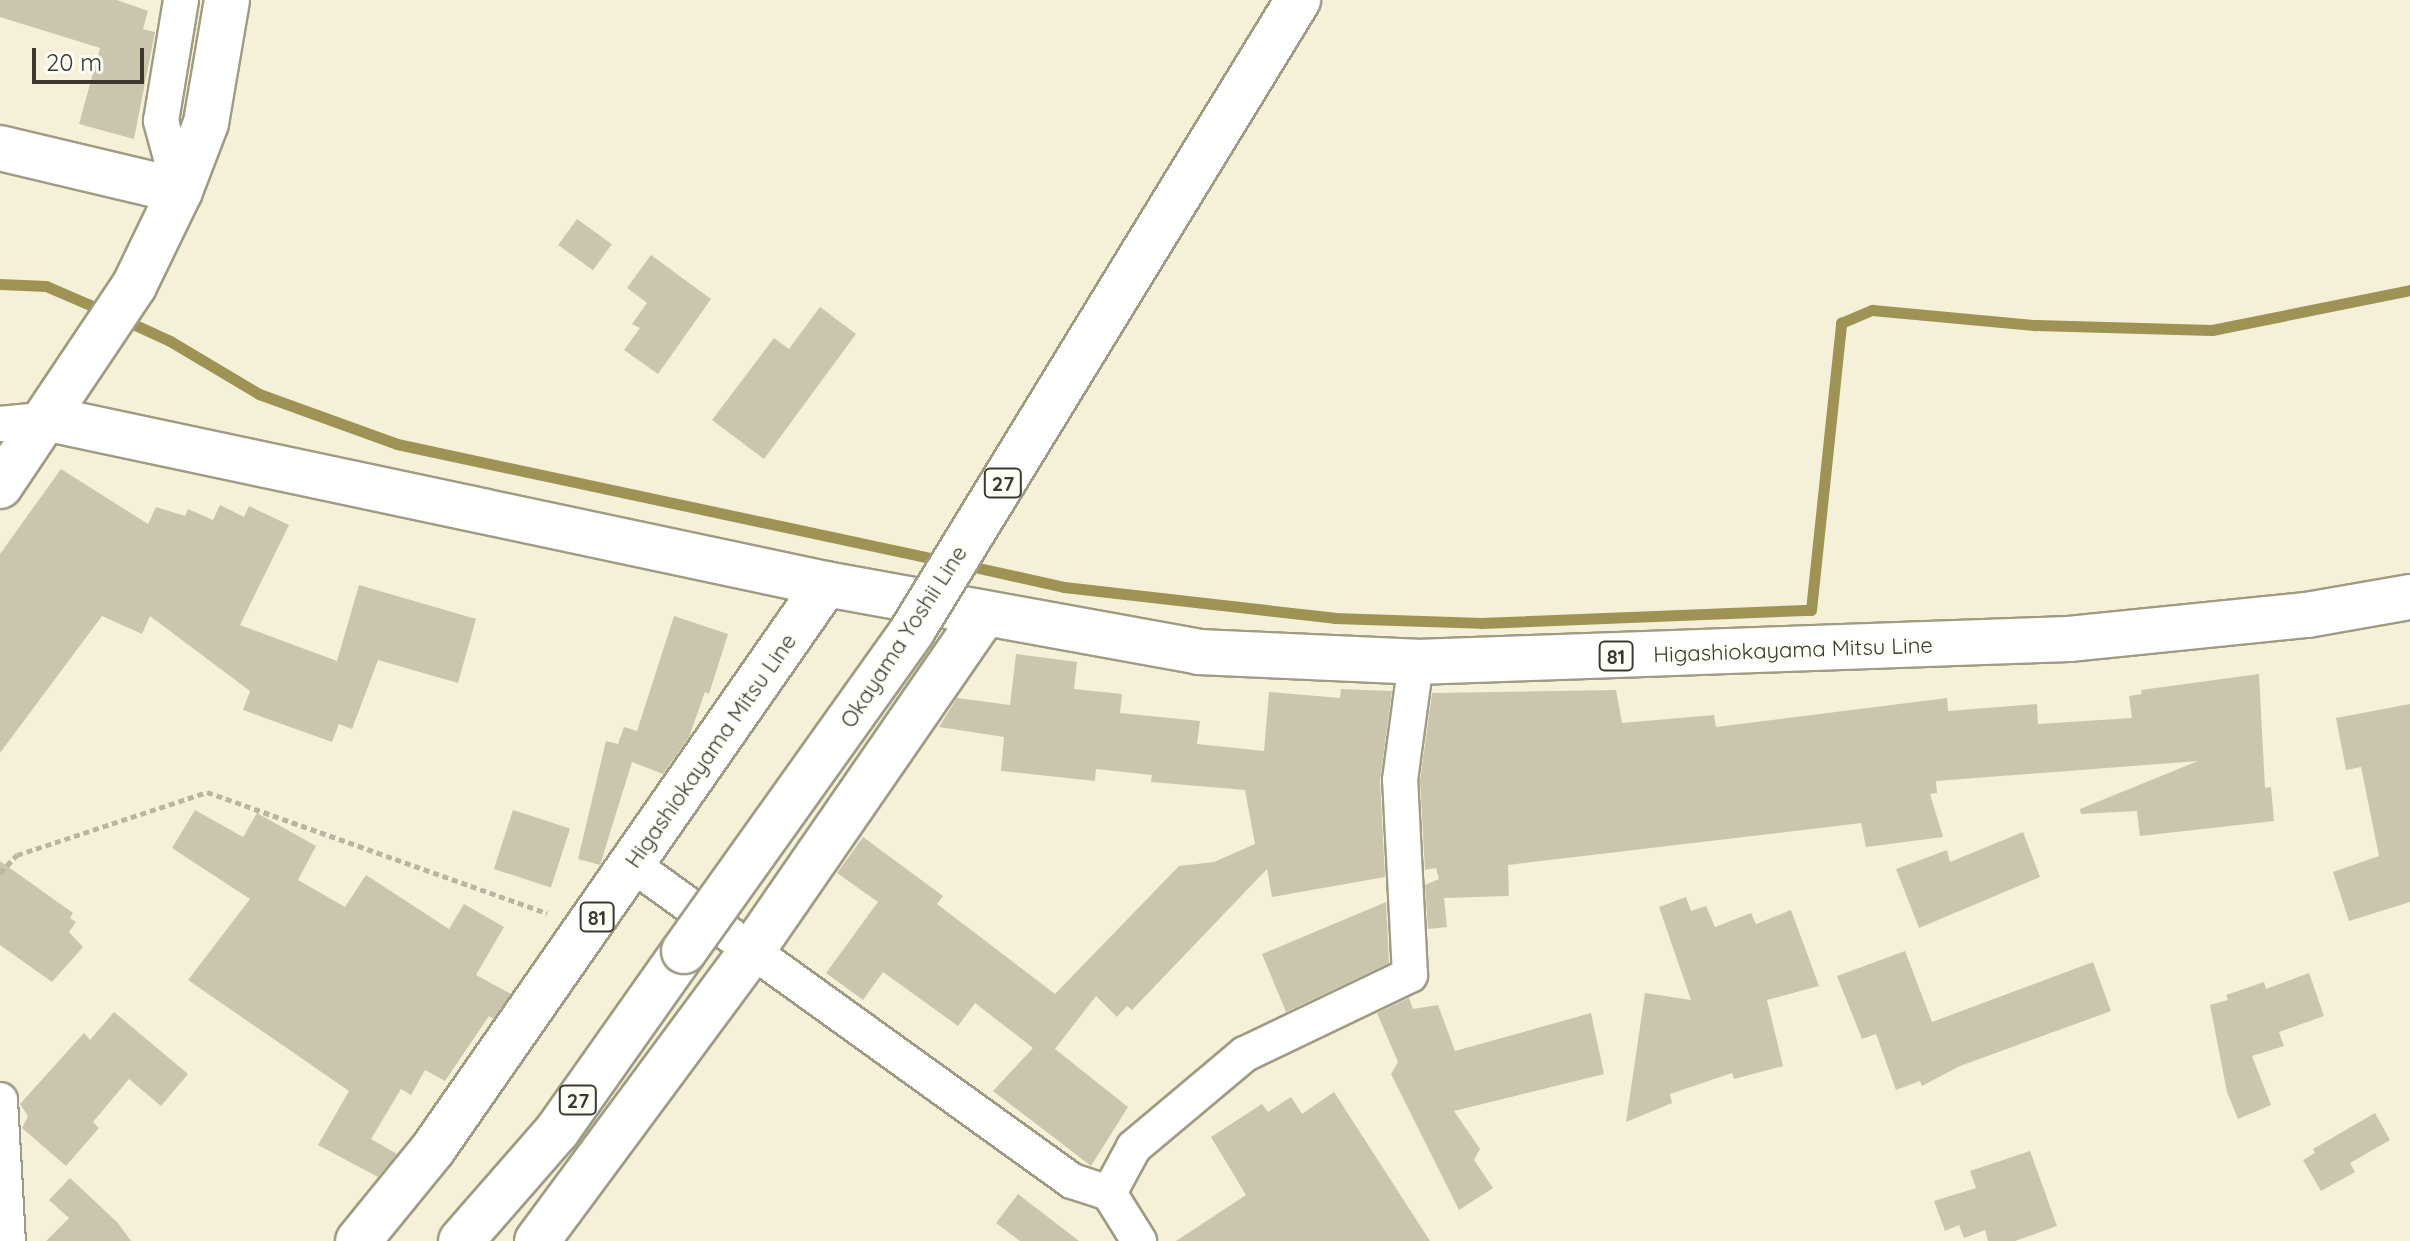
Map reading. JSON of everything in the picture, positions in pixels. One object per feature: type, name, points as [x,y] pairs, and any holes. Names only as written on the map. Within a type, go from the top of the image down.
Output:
[{"type":"main road","points":[[0,486],[49,419],[134,286],[180,191],[206,123],[227,0]]},
{"type":"main road","name":"Okayama Yoshii Line","points":[[461,1241],[557,1131],[912,631],[1298,0]]},
{"type":"main road","points":[[0,148],[180,191]]},
{"type":"main road","points":[[49,419],[826,584]]},
{"type":"main road","name":"Higashiokayama Mitsu Line","points":[[358,1241],[433,1149],[590,928],[826,584],[1199,652],[1416,662],[2069,639],[2307,615],[2410,597]]},
{"type":"main road","points":[[537,1241],[754,948],[984,615]]},
{"type":"street","points":[[180,191],[161,121],[181,0]]},
{"type":"street","points":[[0,424],[49,419]]},
{"type":"street","points":[[1109,1193],[1134,1147],[1245,1054],[1410,975],[1400,780],[1416,662]]},
{"type":"street","points":[[633,865],[754,948],[1072,1181],[1109,1193],[1139,1241]]},
{"type":"street","points":[[0,1100],[8,1241]]},
{"type":"path","points":[[0,873],[17,855],[207,792],[590,928]]},
{"type":"building","points":[[0,0],[117,0],[148,11],[143,29],[155,32],[134,139],[79,124],[100,48],[0,17]]},
{"type":"building","points":[[577,219],[612,244],[593,270],[558,245]]},
{"type":"building","points":[[651,255],[711,299],[658,374],[624,350],[640,328],[632,324],[647,303],[627,288]]},
{"type":"building","points":[[820,307],[856,334],[764,459],[712,420],[774,338],[789,349]]},
{"type":"building","points":[[61,469],[148,524],[156,507],[185,516],[188,509],[213,520],[220,505],[244,517],[249,506],[289,525],[240,625],[337,661],[359,585],[476,619],[458,683],[378,660],[352,729],[339,724],[332,742],[243,710],[250,691],[150,616],[142,634],[102,616],[0,753],[0,554]]},
{"type":"building","points":[[674,616],[728,634],[709,694],[705,692],[689,737],[663,774],[632,762],[600,865],[578,859],[606,741],[618,744],[624,727],[637,731]]},
{"type":"building","points":[[1016,654],[1077,662],[1074,689],[1122,694],[1120,713],[1200,721],[1197,744],[1264,751],[1269,692],[1340,698],[1341,689],[1392,691],[1380,781],[1385,877],[1272,897],[1267,869],[1132,1010],[1127,1006],[1117,1017],[1096,996],[1055,1049],[1128,1107],[1091,1166],[993,1091],[1033,1048],[975,1003],[958,1026],[883,972],[863,1000],[826,973],[878,902],[837,873],[863,837],[943,896],[937,904],[1055,994],[1179,866],[1214,862],[1255,844],[1245,790],[1151,782],[1152,775],[1096,769],[1095,781],[1001,771],[1004,737],[939,727],[957,698],[1010,705]]},
{"type":"building","points":[[2259,674],[2265,788],[2271,787],[2274,821],[2140,836],[2137,811],[2081,814],[2080,809],[2198,761],[1936,781],[1937,793],[1930,794],[1943,837],[1866,847],[1861,823],[1508,865],[1509,896],[1444,898],[1447,927],[1428,929],[1425,885],[1439,879],[1436,868],[1425,870],[1420,781],[1432,693],[1616,690],[1622,723],[1714,715],[1716,727],[1947,698],[1948,711],[2037,704],[2038,724],[2132,718],[2129,696],[2142,694],[2141,690]]},
{"type":"building","points":[[2410,704],[2410,902],[2349,921],[2333,872],[2379,856],[2361,767],[2346,770],[2336,718]]},
{"type":"building","points":[[195,810],[243,837],[257,813],[316,846],[298,880],[345,907],[366,875],[449,929],[464,904],[504,927],[476,975],[511,994],[493,1019],[489,1016],[445,1081],[425,1070],[411,1095],[401,1089],[371,1139],[397,1154],[378,1177],[318,1145],[349,1091],[188,980],[250,899],[172,848]]},
{"type":"building","points":[[513,810],[570,829],[551,888],[494,869]]},
{"type":"building","points":[[2023,832],[2040,877],[1919,928],[1896,869],[1947,850],[1950,862]]},
{"type":"building","points":[[0,861],[73,913],[70,918],[76,922],[69,932],[83,947],[52,982],[0,945]]},
{"type":"building","points":[[1686,897],[1691,911],[1706,906],[1715,927],[1751,913],[1756,924],[1791,910],[1819,986],[1767,1000],[1783,1066],[1734,1079],[1732,1073],[1670,1094],[1672,1103],[1626,1122],[1645,993],[1691,1000],[1659,907]]},
{"type":"building","points":[[1386,902],[1389,963],[1286,1012],[1262,954]]},
{"type":"building","points":[[1905,951],[1932,1022],[2093,962],[2111,1011],[1960,1066],[1922,1086],[1920,1081],[1896,1090],[1876,1034],[1862,1039],[1837,976]]},
{"type":"building","points":[[2309,973],[2324,1016],[2279,1032],[2284,1046],[2252,1056],[2271,1105],[2238,1119],[2227,1092],[2210,1005],[2228,1000],[2226,995],[2264,982],[2266,989]]},
{"type":"building","points":[[1409,998],[1413,1009],[1438,1005],[1455,1051],[1591,1013],[1604,1074],[1454,1111],[1480,1149],[1474,1160],[1493,1188],[1459,1210],[1391,1074],[1398,1062],[1377,1013]]},
{"type":"building","points":[[114,1012],[188,1074],[161,1106],[129,1079],[93,1122],[99,1128],[66,1166],[22,1128],[28,1116],[20,1104],[84,1033],[90,1040]]},
{"type":"building","points":[[1334,1092],[1430,1241],[1176,1241],[1246,1195],[1211,1137],[1262,1104],[1268,1112],[1291,1097],[1302,1114]]},
{"type":"building","points":[[2375,1113],[2390,1140],[2350,1163],[2355,1172],[2321,1191],[2303,1160],[2315,1153],[2313,1149]]},
{"type":"building","points":[[2030,1151],[2057,1226],[2015,1241],[1988,1241],[1985,1230],[1964,1238],[1959,1225],[1945,1231],[1934,1201],[1976,1188],[1970,1171]]},
{"type":"building","points":[[70,1178],[118,1223],[131,1241],[46,1241],[69,1218],[49,1200]]},
{"type":"building","points":[[1018,1194],[1079,1241],[1020,1241],[996,1223]]},
{"type":"waterway","points":[[0,284],[46,286],[106,312]]},
{"type":"waterway","points":[[965,565],[1064,587],[1334,618],[1481,623],[1811,610],[1841,323],[1872,310],[2035,325],[2212,330],[2410,290]]},
{"type":"waterway","points":[[122,319],[170,341],[259,394],[397,444],[944,561]]}]
